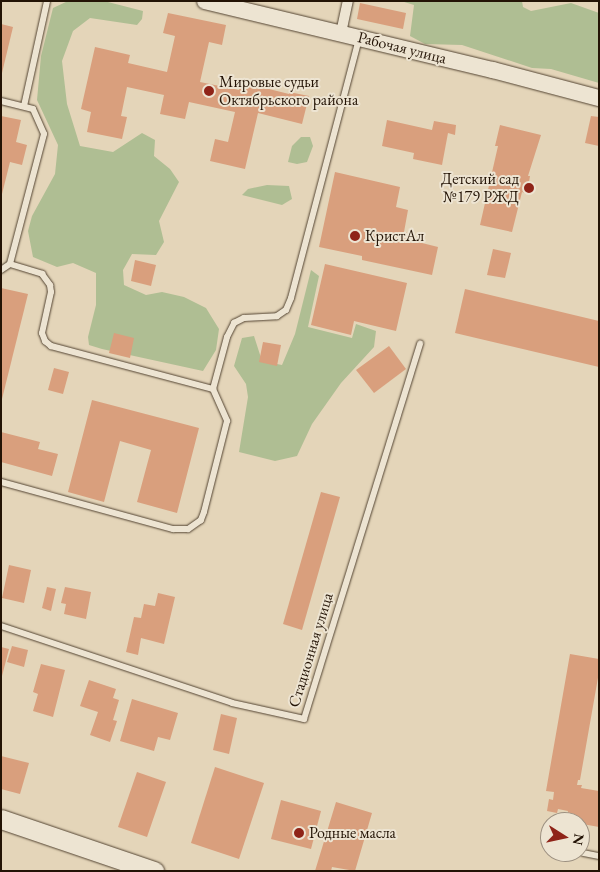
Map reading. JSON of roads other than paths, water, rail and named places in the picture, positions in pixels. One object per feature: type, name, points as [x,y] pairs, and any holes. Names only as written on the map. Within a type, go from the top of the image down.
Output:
[{"type":"main road","points":[[1,818],[154,871]]},
{"type":"street","name":"Рабочая улица","points":[[204,1],[359,37],[599,98]]},
{"type":"street","points":[[341,33],[348,1]]},
{"type":"lane","points":[[24,106],[48,1]]},
{"type":"lane","points":[[1,482],[173,529],[188,529],[200,520],[204,512],[228,421],[213,389],[226,337],[234,323],[244,318],[277,316],[286,310],[291,298],[359,37]]},
{"type":"lane","points":[[1,101],[33,109],[44,134],[10,264],[1,270]]},
{"type":"lane","points":[[10,264],[42,274],[50,285],[51,292],[42,333],[48,344],[213,389]]},
{"type":"lane","name":"Стадионная улица","points":[[1,626],[232,703],[304,719],[420,344]]},
{"type":"place","name":"Мировые судьи Октябрьского района","points":[[209,91]]},
{"type":"place","name":"Детский сад №179 РЖД","points":[[529,188]]},
{"type":"place","name":"КристАл","points":[[355,236]]},
{"type":"place","name":"Родные масла","points":[[299,833]]}]
